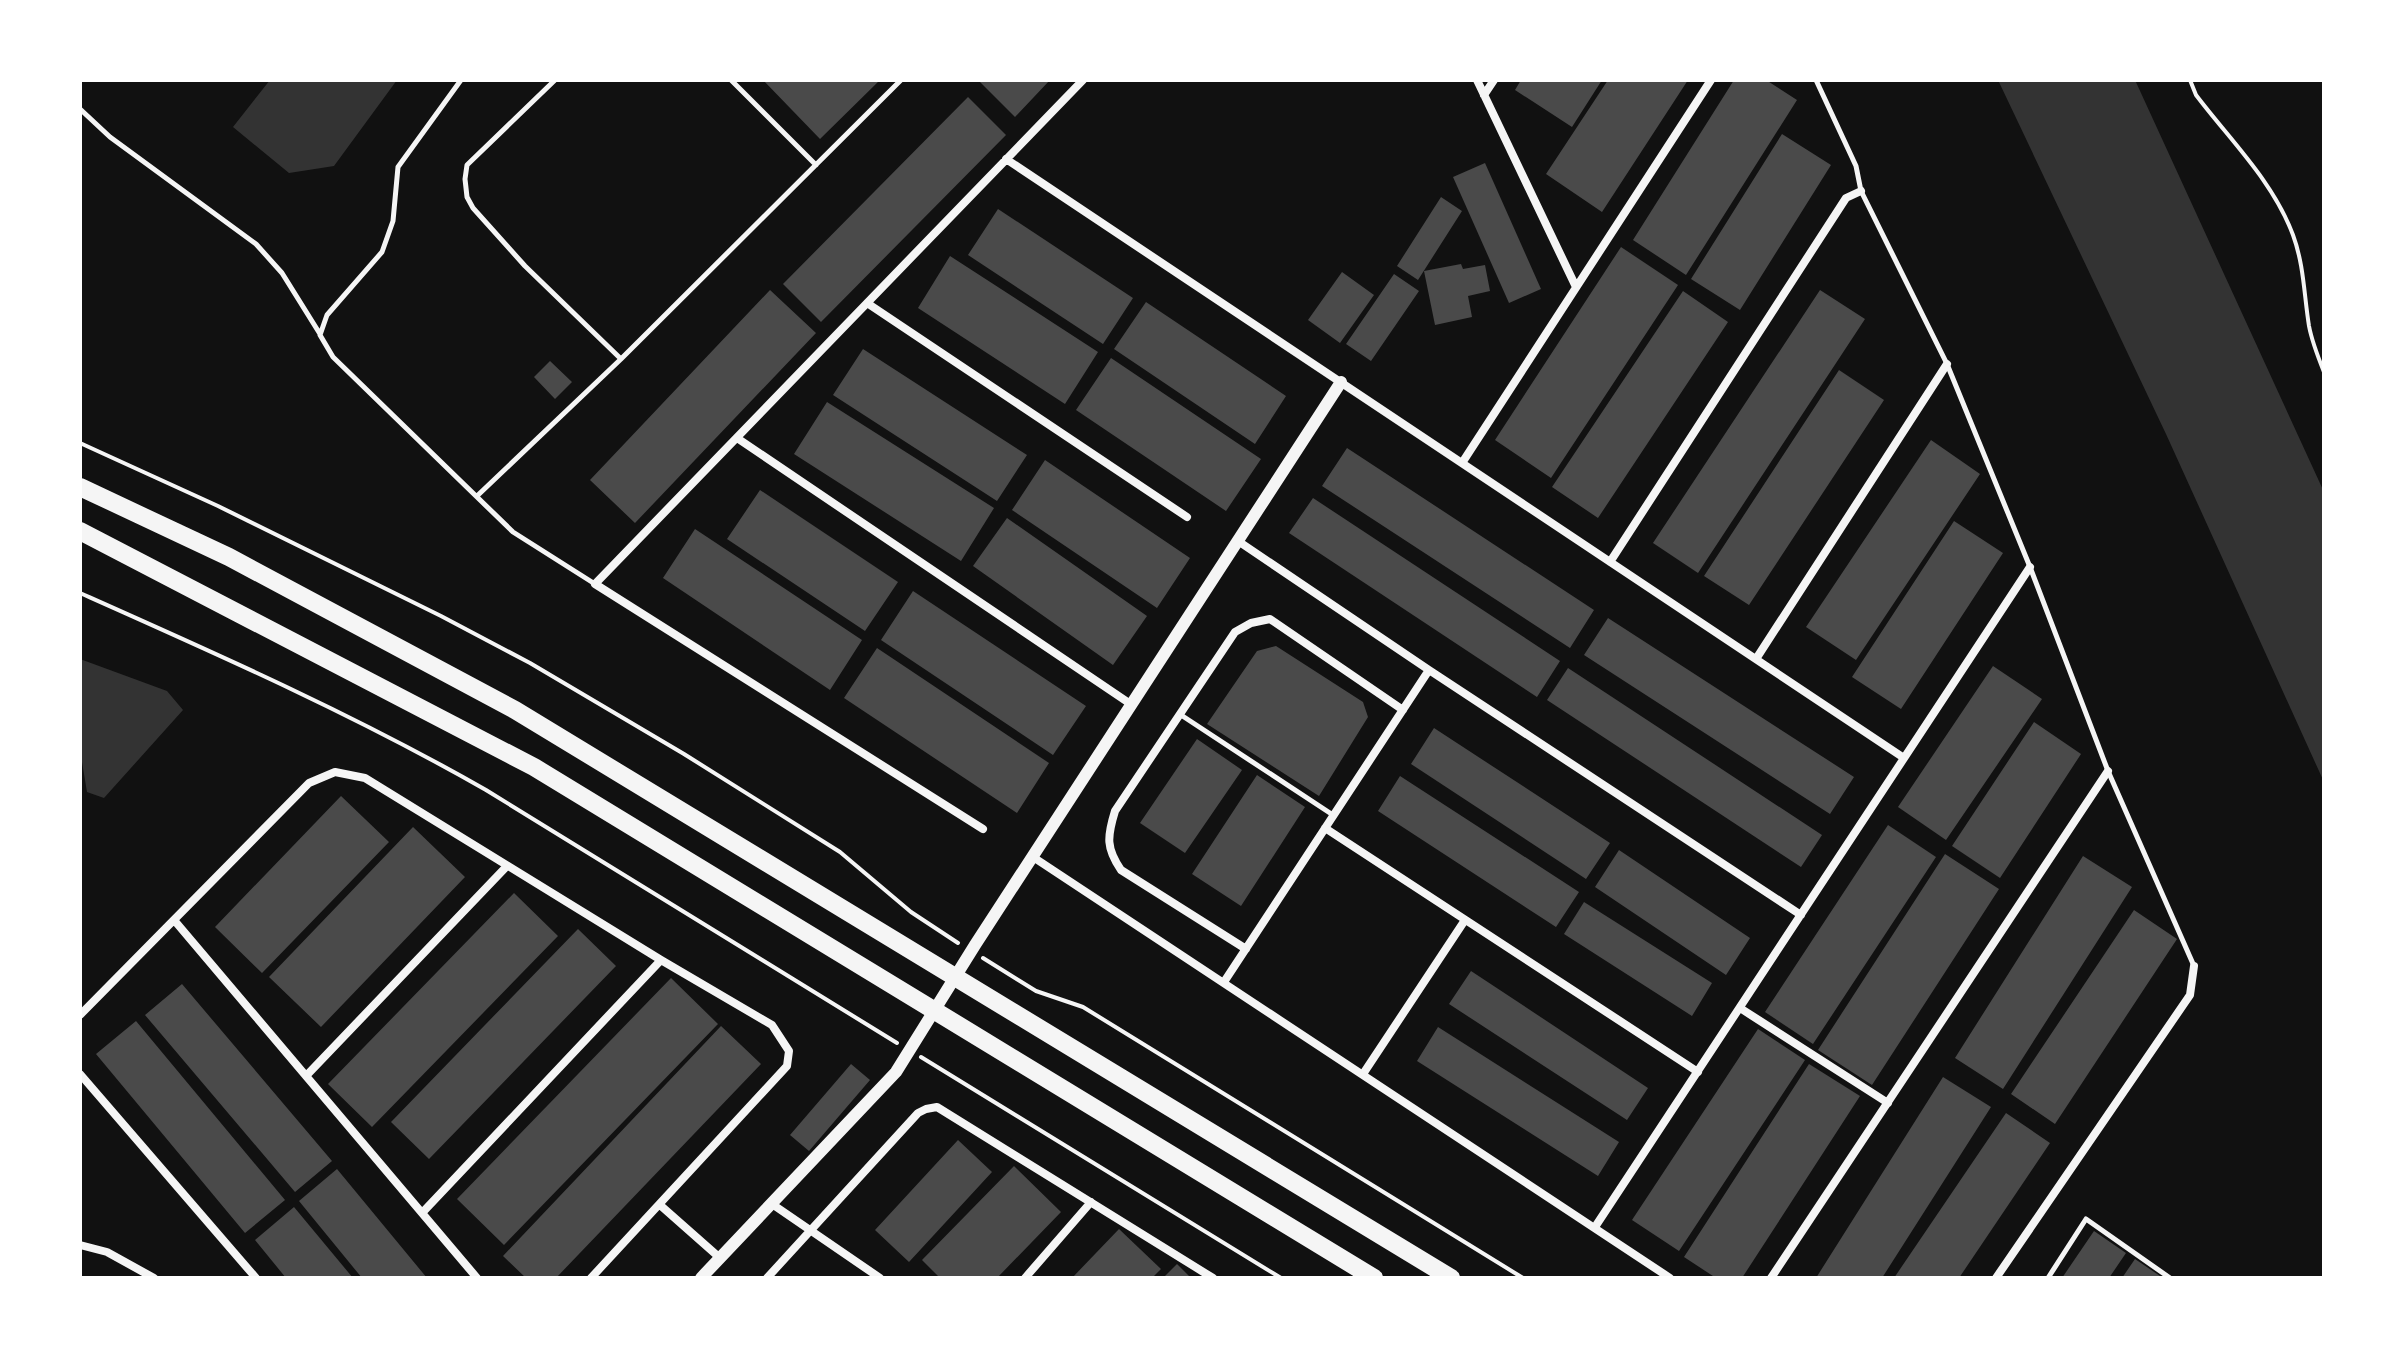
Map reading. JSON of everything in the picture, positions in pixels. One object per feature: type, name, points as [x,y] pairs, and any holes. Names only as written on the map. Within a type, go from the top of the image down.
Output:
[{"type":"highway","points":[[80,487],[229,557],[515,710],[1451,1278]]},
{"type":"highway","points":[[80,531],[534,767],[1374,1278]]},
{"type":"street","points":[[983,829],[595,584],[1083,80]]},
{"type":"street","points":[[1477,80],[1576,287]]},
{"type":"street","points":[[1484,95],[1494,80]]},
{"type":"street","points":[[1462,463],[1711,80]]},
{"type":"street","points":[[1006,159],[1904,758]]},
{"type":"street","points":[[1610,562],[1846,198],[1861,191]]},
{"type":"street","points":[[867,303],[1187,517]]},
{"type":"street","points":[[1756,659],[1947,364]]},
{"type":"street","points":[[701,1278],[896,1072],[1341,382]]},
{"type":"street","points":[[737,438],[1132,705]]},
{"type":"street","points":[[1238,541],[1801,915]]},
{"type":"street","points":[[1595,1227],[2030,567]]},
{"type":"street","points":[[1246,949],[1121,870],[1111,854],[1108,832],[1115,811],[1235,632],[1251,623],[1270,619],[1403,710]]},
{"type":"street","points":[[1224,982],[1429,670]]},
{"type":"street","points":[[1771,1278],[2108,771]]},
{"type":"street","points":[[80,1015],[309,783],[335,772],[365,778],[772,1025],[789,1051],[787,1066],[591,1278]]},
{"type":"street","points":[[1325,828],[1698,1072]]},
{"type":"street","points":[[1033,857],[1670,1278]]},
{"type":"street","points":[[306,1076],[507,866]]},
{"type":"street","points":[[174,920],[477,1278]]},
{"type":"street","points":[[1363,1074],[1465,920]]},
{"type":"street","points":[[422,1213],[661,960]]},
{"type":"street","points":[[1996,1278],[2190,995],[2194,966]]},
{"type":"street","points":[[1740,1008],[1888,1103]]},
{"type":"street","points":[[80,1074],[256,1278]]},
{"type":"street","points":[[767,1278],[918,1113],[937,1107],[1213,1278]]},
{"type":"street","points":[[1025,1278],[1091,1202]]},
{"type":"street","points":[[772,1204],[880,1278]]},
{"type":"street","points":[[660,1205],[720,1258]]},
{"type":"street","points":[[80,1245],[107,1252],[154,1278]]},
{"type":"lane","points":[[320,335],[327,315],[382,252],[393,221],[398,167],[461,80]]},
{"type":"lane","points":[[555,80],[467,165],[467,197],[473,208],[525,266],[621,359]]},
{"type":"lane","points":[[731,80],[816,165]]},
{"type":"lane","points":[[477,496],[621,359],[901,80]]},
{"type":"lane","points":[[1816,80],[1856,166],[1861,191],[1947,364],[2030,567],[2108,771],[2194,966]]},
{"type":"lane","points":[[80,109],[110,137],[256,244],[282,273],[333,357],[513,532],[595,584]]},
{"type":"lane","points":[[1180,714],[1334,816]]},
{"type":"lane","points":[[2048,1278],[2086,1219],[2170,1278]]},
{"type":"path","points":[[2190,80],[2196,95],[2263,178],[2282,210],[2304,272],[2309,327],[2324,372]]},
{"type":"path","points":[[80,443],[218,506],[530,663],[684,754],[840,852],[936,929]]},
{"type":"path","points":[[80,593],[229,660],[426,756],[878,1031]]},
{"type":"path","points":[[1036,991],[1083,1007],[1523,1278]]},
{"type":"path","points":[[957,1079],[1281,1278]]},
{"type":"shaded area","points":[[270,80],[397,80],[334,166],[289,173],[233,127]]},
{"type":"shaded area","points":[[1998,80],[2135,80],[2324,492],[2324,782],[2166,434]]},
{"type":"shaded area","points":[[80,659],[167,691],[183,710],[104,798],[87,792],[80,750]]},
{"type":"building","points":[[763,80],[880,80],[820,139]]},
{"type":"building","points":[[1050,80],[1015,117],[980,82]]},
{"type":"building","points":[[1521,80],[1602,80],[1572,127],[1515,90]]},
{"type":"building","points":[[1608,80],[1688,80],[1602,212],[1546,174]]},
{"type":"building","points":[[1734,80],[1766,80],[1797,100],[1686,275],[1633,240]]},
{"type":"building","points":[[968,97],[1006,135],[821,322],[783,284]]},
{"type":"building","points":[[1782,134],[1831,165],[1740,310],[1691,279]]},
{"type":"building","points":[[1485,163],[1541,289],[1509,303],[1453,177]]},
{"type":"building","points":[[1441,197],[1462,211],[1418,280],[1397,266]]},
{"type":"building","points":[[998,209],[1133,298],[1103,344],[968,255]]},
{"type":"building","points":[[1621,247],[1678,285],[1551,478],[1495,440]]},
{"type":"building","points":[[950,256],[1098,352],[1065,404],[918,308]]},
{"type":"building","points":[[1461,264],[1463,269],[1485,265],[1490,291],[1468,296],[1472,317],[1435,325],[1424,271]]},
{"type":"building","points":[[1342,272],[1374,295],[1340,343],[1308,320]]},
{"type":"building","points":[[1394,274],[1419,291],[1371,361],[1346,344]]},
{"type":"building","points":[[770,290],[816,333],[635,523],[590,480]]},
{"type":"building","points":[[1820,290],[1865,319],[1698,573],[1653,543]]},
{"type":"building","points":[[1683,291],[1728,322],[1598,518],[1552,487]]},
{"type":"building","points":[[1146,302],[1286,396],[1255,444],[1114,349]]},
{"type":"building","points":[[863,349],[1027,455],[997,501],[833,395]]},
{"type":"building","points":[[1111,358],[1261,459],[1226,511],[1076,410]]},
{"type":"building","points":[[550,361],[572,382],[555,399],[534,377]]},
{"type":"building","points":[[1839,370],[1884,400],[1749,605],[1704,576]]},
{"type":"building","points":[[827,402],[994,508],[961,561],[794,454]]},
{"type":"building","points":[[1931,440],[1980,474],[1856,660],[1806,627]]},
{"type":"building","points":[[1347,448],[1594,610],[1570,648],[1322,486]]},
{"type":"building","points":[[1045,460],[1190,558],[1157,608],[1012,510]]},
{"type":"building","points":[[760,490],[898,582],[865,631],[727,539]]},
{"type":"building","points":[[1313,498],[1560,661],[1537,697],[1289,533]]},
{"type":"building","points":[[1007,518],[1147,616],[1113,665],[973,566]]},
{"type":"building","points":[[1954,521],[2003,553],[1901,709],[1852,677]]},
{"type":"building","points":[[695,529],[862,640],[830,690],[663,578]]},
{"type":"building","points":[[913,591],[1086,706],[1053,755],[881,640]]},
{"type":"building","points":[[1608,618],[1854,777],[1830,814],[1584,655]]},
{"type":"building","points":[[1276,646],[1363,702],[1368,717],[1319,796],[1207,724],[1257,651]]},
{"type":"building","points":[[877,648],[1049,763],[1017,813],[844,698]]},
{"type":"building","points":[[1993,666],[2042,699],[1946,840],[1898,807]]},
{"type":"building","points":[[1568,668],[1822,835],[1801,867],[1547,700]]},
{"type":"building","points":[[2034,722],[2081,754],[2000,878],[1952,846]]},
{"type":"building","points":[[1434,728],[1610,843],[1586,879],[1411,764]]},
{"type":"building","points":[[1197,739],[1242,770],[1185,853],[1140,823]]},
{"type":"building","points":[[1257,775],[1305,807],[1241,906],[1192,874]]},
{"type":"building","points":[[1400,776],[1579,892],[1556,927],[1378,811]]},
{"type":"building","points":[[341,796],[389,842],[262,973],[215,927]]},
{"type":"building","points":[[1888,825],[1936,857],[1813,1044],[1765,1012]]},
{"type":"building","points":[[413,827],[465,877],[321,1027],[269,977]]},
{"type":"building","points":[[1619,850],[1750,938],[1726,975],[1595,887]]},
{"type":"building","points":[[1945,854],[1999,889],[1872,1085],[1818,1050]]},
{"type":"building","points":[[2083,856],[2132,887],[2003,1089],[1955,1058]]},
{"type":"building","points":[[514,893],[558,936],[372,1127],[328,1084]]},
{"type":"building","points":[[1584,902],[1712,983],[1692,1016],[1564,934]]},
{"type":"building","points":[[2134,910],[2177,939],[2055,1124],[2011,1094]]},
{"type":"building","points":[[578,929],[616,966],[429,1159],[391,1122]]},
{"type":"building","points":[[1471,971],[1648,1088],[1627,1120],[1449,1004]]},
{"type":"building","points":[[671,978],[718,1024],[504,1245],[457,1199]]},
{"type":"building","points":[[182,984],[332,1161],[295,1192],[145,1015]]},
{"type":"building","points":[[136,1021],[285,1200],[245,1233],[96,1054]]},
{"type":"building","points":[[721,1026],[761,1064],[556,1278],[526,1278],[503,1256]]},
{"type":"building","points":[[1438,1027],[1619,1142],[1598,1176],[1417,1061]]},
{"type":"building","points":[[1758,1029],[1805,1060],[1679,1251],[1632,1220]]},
{"type":"building","points":[[851,1064],[870,1080],[809,1151],[790,1135]]},
{"type":"building","points":[[1809,1064],[1860,1096],[1742,1278],[1716,1278],[1684,1257]]},
{"type":"building","points":[[1943,1077],[1991,1107],[1882,1278],[1816,1278]]},
{"type":"building","points":[[2006,1113],[2050,1143],[1959,1278],[1894,1278]]},
{"type":"building","points":[[958,1140],[992,1172],[909,1262],[875,1230]]},
{"type":"building","points":[[1014,1166],[1061,1212],[997,1278],[940,1278],[922,1260]]},
{"type":"building","points":[[337,1169],[427,1278],[362,1278],[299,1201]]},
{"type":"building","points":[[294,1207],[353,1278],[286,1278],[255,1240]]},
{"type":"building","points":[[1119,1229],[1161,1269],[1152,1278],[1072,1278]]},
{"type":"building","points":[[2094,1231],[2126,1253],[2109,1278],[2062,1278]]},
{"type":"building","points":[[2135,1259],[2163,1278],[2122,1278]]},
{"type":"building","points":[[1177,1264],[1191,1278],[1163,1278]]}]
